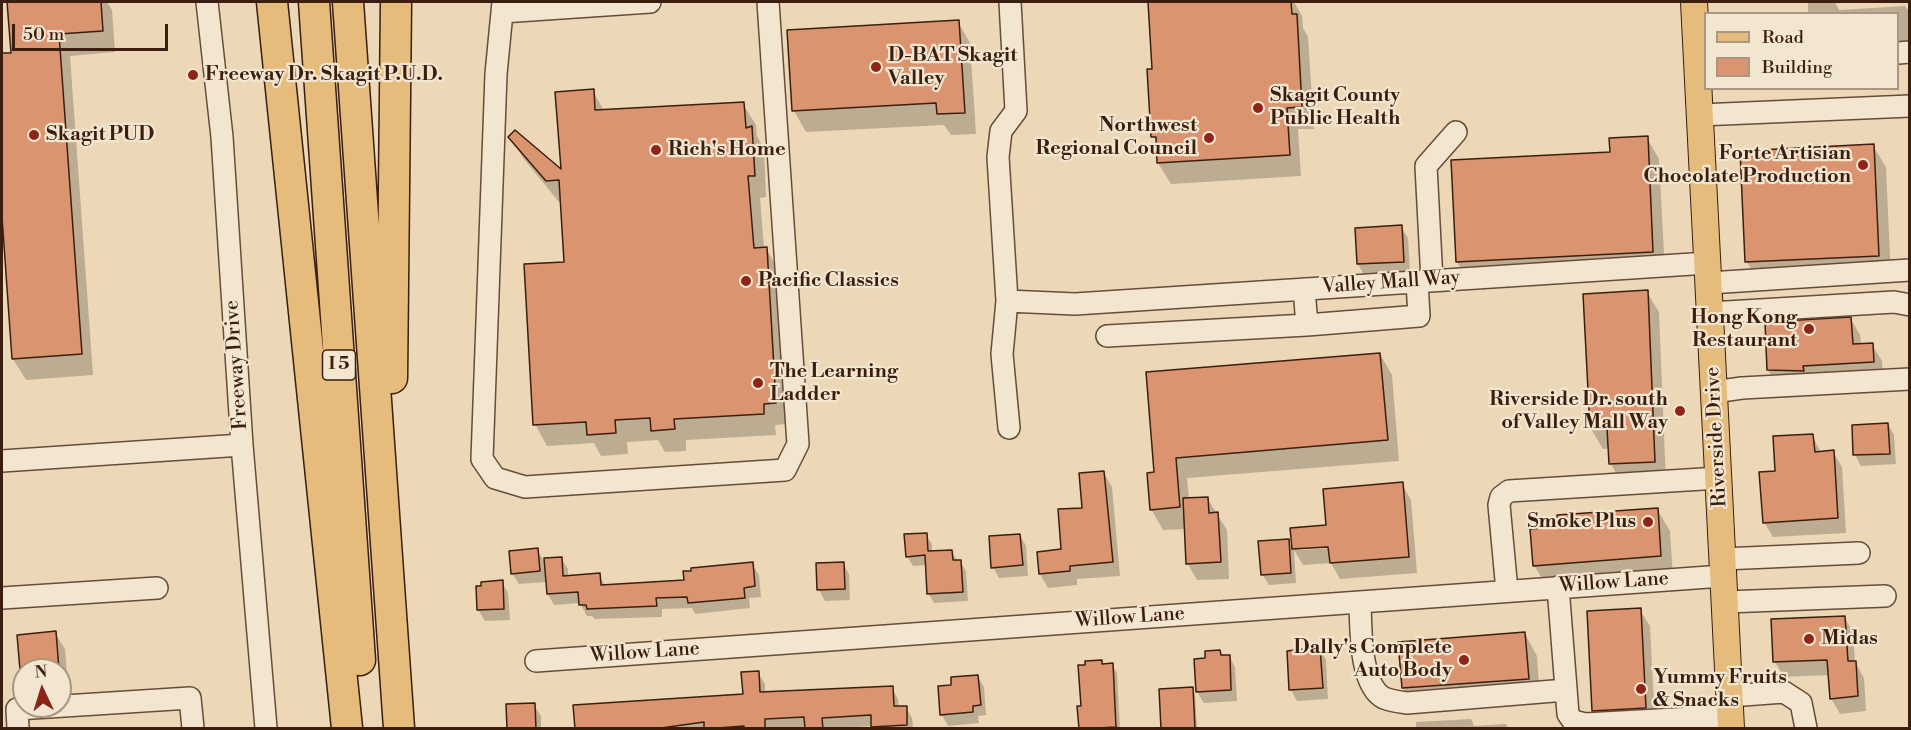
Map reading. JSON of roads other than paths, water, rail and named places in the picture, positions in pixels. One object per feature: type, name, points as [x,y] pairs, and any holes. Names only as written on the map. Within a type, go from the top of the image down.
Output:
[{"type":"highway","points":[[272,2],[347,729]]},
{"type":"highway","name":"I 5","points":[[314,2],[364,729]]},
{"type":"highway","name":"I 5","points":[[348,2],[375,399],[385,498],[399,729]]},
{"type":"highway","points":[[385,498],[392,408],[396,2]]},
{"type":"main road","name":"Riverside Drive","points":[[1695,2],[1702,62],[1700,115],[1730,713]]},
{"type":"street","name":"Freeway Drive","points":[[207,2],[222,137],[242,445],[266,729]]},
{"type":"street","points":[[650,2],[502,7],[496,74],[482,459],[495,478],[525,487],[785,470],[794,453],[798,444],[768,2]]},
{"type":"street","points":[[1009,428],[1002,354],[1007,301],[998,157],[1001,131],[1016,111],[1010,2]]},
{"type":"street","points":[[1700,115],[1910,106]]},
{"type":"street","points":[[1103,302],[1107,344],[1419,316],[1424,281],[1426,166],[1456,132]]},
{"type":"street","name":"Valley Mall Way","points":[[1007,301],[1075,304],[1424,281],[1910,270]]},
{"type":"street","points":[[1304,289],[1307,325]]},
{"type":"street","points":[[1710,314],[1894,302],[1910,305]]},
{"type":"street","points":[[1714,393],[1742,388],[1910,379]]},
{"type":"street","points":[[2,461],[242,445]]},
{"type":"street","points":[[1507,591],[1499,505],[1501,497],[1509,491],[1719,478]]},
{"type":"street","name":"Willow Lane","points":[[536,661],[1558,587],[1723,567],[1859,554]]},
{"type":"street","points":[[1558,587],[1569,719],[1578,723],[1730,713],[1784,692],[1801,703],[1806,729]]},
{"type":"street","points":[[2,598],[157,588]]},
{"type":"street","points":[[1725,603],[1885,596]]},
{"type":"street","points":[[1360,602],[1365,662],[1373,687],[1383,697],[1407,703],[1566,690]]},
{"type":"street","points":[[18,729],[16,709],[190,698],[193,729]]},
{"type":"place","name":"D-BAT Skagit Valley","points":[[876,67]]},
{"type":"place","name":"Freeway Dr. Skagit P.U.D.","points":[[193,75]]},
{"type":"place","name":"Skagit County Public Health","points":[[1258,108]]},
{"type":"place","name":"Skagit PUD","points":[[34,135]]},
{"type":"place","name":"Northwest Regional Council","points":[[1209,138]]},
{"type":"place","name":"Rich's Home","points":[[656,150]]},
{"type":"place","name":"Forte Artisian Chocolate Production","points":[[1863,165]]},
{"type":"place","name":"Pacific Classics","points":[[746,281]]},
{"type":"place","name":"Hong Kong Restaurant","points":[[1809,329]]},
{"type":"place","name":"The Learning Ladder","points":[[758,383]]},
{"type":"place","name":"Riverside Dr. south of Valley Mall Way","points":[[1680,411]]},
{"type":"place","name":"Smoke Plus","points":[[1648,522]]},
{"type":"place","name":"Midas","points":[[1809,639]]},
{"type":"place","name":"Dally's Complete Auto Body","points":[[1464,660]]},
{"type":"place","name":"Yummy Fruits & Snacks","points":[[1641,689]]}]
